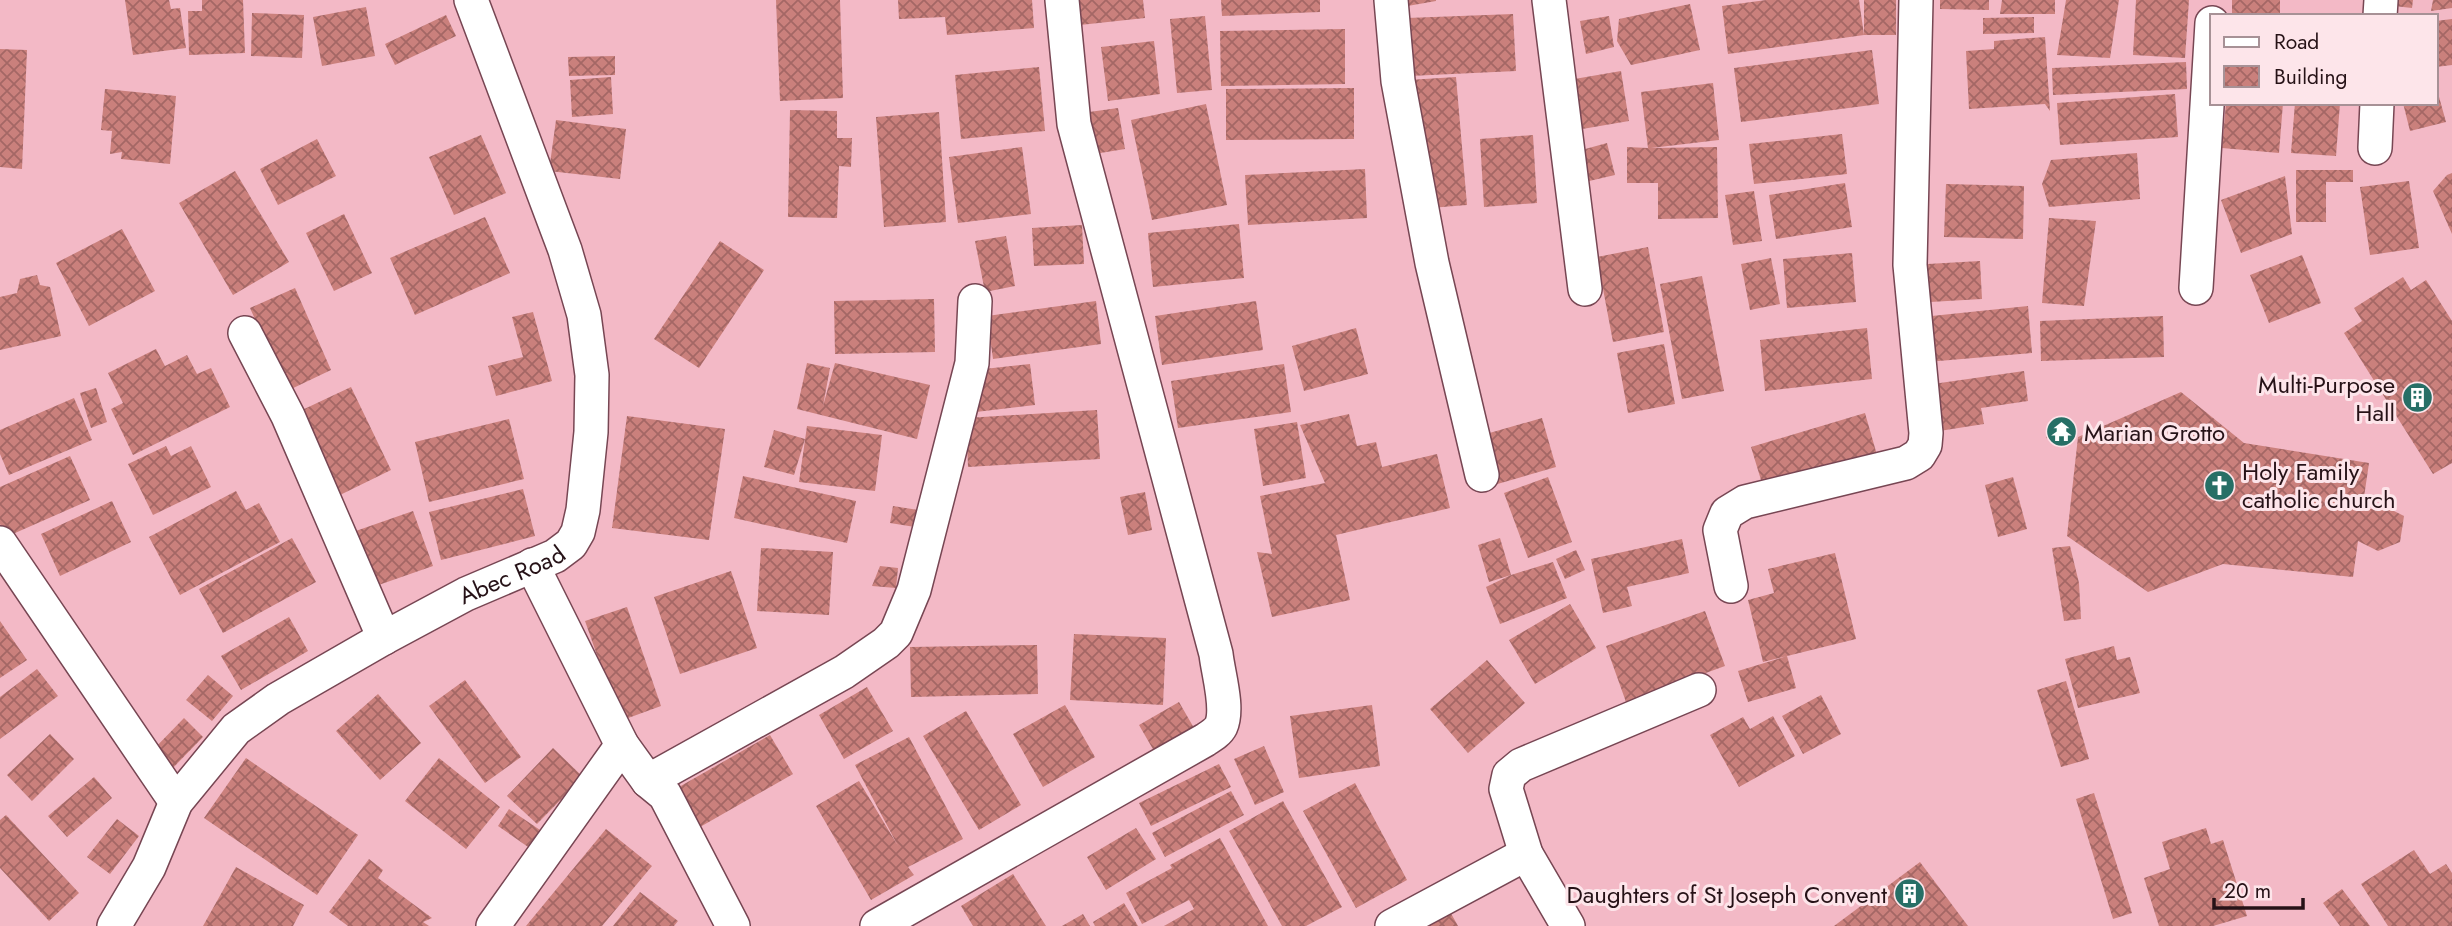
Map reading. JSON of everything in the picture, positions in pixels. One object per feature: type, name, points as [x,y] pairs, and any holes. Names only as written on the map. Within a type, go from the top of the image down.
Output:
[{"type":"street","name":"Abec Road","points":[[114,926],[149,867],[176,802],[236,729],[278,699],[384,638],[466,594],[555,556],[570,544],[578,532],[583,510],[591,432],[592,374],[584,316],[565,250],[471,0]]},
{"type":"street","points":[[877,926],[1205,740],[1222,725],[1224,711],[1216,654],[1073,124],[1062,0]]},
{"type":"street","points":[[1391,0],[1398,81],[1432,264],[1482,475]]},
{"type":"street","points":[[1549,0],[1585,289]]},
{"type":"street","points":[[1731,586],[1720,530],[1727,513],[1745,502],[1906,463],[1919,455],[1925,445],[1910,265],[1916,0]]},
{"type":"street","points":[[2196,288],[2210,56]]},
{"type":"street","points":[[2375,148],[2377,105]]},
{"type":"street","points":[[648,781],[844,672],[887,643],[896,633],[914,590],[972,363],[975,302]]},
{"type":"street","points":[[245,333],[288,416],[384,638]]},
{"type":"street","points":[[0,543],[176,802]]},
{"type":"street","points":[[532,565],[622,745],[648,781],[665,794],[733,926]]},
{"type":"street","points":[[1568,926],[1526,854],[1506,789],[1507,779],[1515,770],[1699,690]]},
{"type":"street","points":[[493,926],[622,745]]},
{"type":"street","points":[[1391,926],[1526,854]]},
{"type":"building","points":[[125,0],[169,0],[171,9],[180,8],[186,48],[133,55]]},
{"type":"building","points":[[202,0],[243,0],[245,53],[189,55],[188,11],[202,11]]},
{"type":"building","points":[[776,0],[840,0],[843,98],[780,101]]},
{"type":"building","points":[[898,0],[1032,0],[1034,28],[947,35],[945,17],[899,19]]},
{"type":"building","points":[[1077,0],[1143,0],[1145,18],[1080,25]]},
{"type":"building","points":[[1221,0],[1320,0],[1320,12],[1222,16]]},
{"type":"building","points":[[1401,0],[1436,0],[1436,1],[1402,7]]},
{"type":"building","points":[[1766,0],[1859,0],[1864,35],[1728,54],[1722,6]]},
{"type":"building","points":[[1864,0],[1896,0],[1896,35],[1864,35]]},
{"type":"building","points":[[1940,0],[1989,0],[1989,10],[1940,9]]},
{"type":"building","points":[[2002,0],[2055,0],[2055,14],[2000,14]]},
{"type":"building","points":[[2066,0],[2119,0],[2110,58],[2057,55]]},
{"type":"building","points":[[2136,0],[2189,0],[2185,58],[2133,55]]},
{"type":"building","points":[[2232,0],[2280,0],[2280,14],[2232,14]]},
{"type":"building","points":[[2395,0],[2413,0],[2412,8],[2394,6]]},
{"type":"building","points":[[2433,0],[2452,0],[2452,8],[2431,11]]},
{"type":"building","points":[[1690,4],[1700,50],[1631,65],[1617,41],[1619,19]]},
{"type":"building","points":[[366,7],[375,56],[322,66],[313,17]]},
{"type":"building","points":[[252,13],[304,15],[302,58],[251,56]]},
{"type":"building","points":[[1513,14],[1516,71],[1410,76],[1407,18]]},
{"type":"building","points":[[446,15],[456,36],[395,65],[385,44]]},
{"type":"building","points":[[1205,16],[1212,90],[1177,93],[1170,19]]},
{"type":"building","points":[[1609,16],[1614,47],[1586,54],[1580,21]]},
{"type":"building","points":[[2034,17],[2034,33],[1983,34],[1983,18]]},
{"type":"building","points":[[2452,19],[2452,65],[2438,67],[2438,21]]},
{"type":"building","points":[[1345,29],[1345,84],[1221,86],[1220,31]]},
{"type":"building","points":[[2045,37],[2050,111],[2045,104],[1969,109],[1966,51],[1994,49],[1994,41]]},
{"type":"building","points":[[1154,41],[1160,94],[1108,101],[1101,47]]},
{"type":"building","points":[[0,49],[27,50],[22,169],[0,167]]},
{"type":"building","points":[[1872,50],[1879,104],[1741,122],[1734,68]]},
{"type":"building","points":[[615,56],[615,75],[569,76],[568,57]]},
{"type":"building","points":[[2186,62],[2187,89],[2053,95],[2052,68]]},
{"type":"building","points":[[1039,67],[1045,131],[961,139],[955,75]]},
{"type":"building","points":[[1621,71],[1629,121],[1559,133],[1551,83]]},
{"type":"building","points":[[611,77],[613,114],[572,117],[570,80]]},
{"type":"building","points":[[1456,77],[1467,205],[1418,209],[1408,80]]},
{"type":"building","points":[[1713,83],[1719,140],[1651,148],[1717,147],[1718,218],[1658,219],[1658,183],[1627,183],[1627,147],[1648,148],[1641,92]]},
{"type":"building","points":[[1354,88],[1354,139],[1226,140],[1226,89]]},
{"type":"building","points":[[105,89],[176,96],[170,164],[121,159],[122,152],[110,154],[112,131],[101,130]]},
{"type":"building","points":[[2438,93],[2446,122],[2410,131],[2404,105],[2438,105]]},
{"type":"building","points":[[2175,94],[2178,137],[2060,145],[2057,103]]},
{"type":"building","points":[[1206,104],[1227,205],[1152,220],[1131,120]]},
{"type":"building","points":[[2226,105],[2283,105],[2279,153],[2222,148]]},
{"type":"building","points":[[2295,105],[2340,105],[2336,156],[2291,153]]},
{"type":"building","points":[[1118,108],[1125,149],[1088,155],[1082,113]]},
{"type":"building","points":[[790,110],[837,111],[837,138],[852,138],[851,167],[839,166],[837,218],[788,217]]},
{"type":"building","points":[[939,112],[946,222],[884,227],[876,117]]},
{"type":"building","points":[[556,120],[626,129],[620,179],[549,171]]},
{"type":"building","points":[[1842,134],[1847,174],[1754,184],[1749,144]]},
{"type":"building","points":[[481,135],[506,193],[454,215],[429,157]]},
{"type":"building","points":[[1533,135],[1537,203],[1484,207],[1480,139]]},
{"type":"building","points":[[317,139],[336,176],[278,205],[260,169]]},
{"type":"building","points":[[1607,143],[1615,175],[1585,182],[1578,151]]},
{"type":"building","points":[[1022,147],[1031,214],[958,223],[949,157]]},
{"type":"building","points":[[2137,153],[2140,199],[2049,207],[2042,184],[2051,160]]},
{"type":"building","points":[[1365,169],[1367,218],[1248,225],[1245,175]]},
{"type":"building","points":[[2296,170],[2353,170],[2353,182],[2326,182],[2326,222],[2296,222]]},
{"type":"building","points":[[235,171],[289,262],[233,295],[179,203]]},
{"type":"building","points":[[2452,173],[2452,234],[2433,191]]},
{"type":"building","points":[[2285,176],[2292,234],[2241,253],[2221,200]]},
{"type":"building","points":[[2409,181],[2419,248],[2370,255],[2360,187]]},
{"type":"building","points":[[1845,183],[1852,227],[1776,239],[1769,195]]},
{"type":"building","points":[[1946,184],[2024,186],[2023,239],[1944,237]]},
{"type":"building","points":[[1754,191],[1762,241],[1733,245],[1725,195]]},
{"type":"building","points":[[344,214],[372,273],[334,291],[306,233]]},
{"type":"building","points":[[485,217],[510,273],[415,315],[390,258]]},
{"type":"building","points":[[2049,218],[2096,221],[2084,306],[2042,303]]},
{"type":"building","points":[[1239,224],[1244,278],[1153,287],[1148,233]]},
{"type":"building","points":[[1082,225],[1084,264],[1034,266],[1032,228]]},
{"type":"building","points":[[122,229],[155,291],[89,326],[56,263]]},
{"type":"building","points":[[1006,236],[1015,286],[985,292],[975,241]]},
{"type":"building","points":[[720,241],[764,270],[699,368],[654,339]]},
{"type":"building","points":[[1648,247],[1664,332],[1613,342],[1597,257]]},
{"type":"building","points":[[1852,253],[1856,302],[1787,308],[1783,259]]},
{"type":"building","points":[[2302,255],[2321,303],[2269,323],[2250,275]]},
{"type":"building","points":[[1771,258],[1780,304],[1750,310],[1741,264]]},
{"type":"building","points":[[1980,261],[1982,299],[1913,303],[1910,265]]},
{"type":"building","points":[[37,275],[40,285],[50,287],[61,336],[0,350],[0,297],[17,293],[20,279]]},
{"type":"building","points":[[1702,276],[1724,391],[1682,399],[1660,284]]},
{"type":"building","name":"Multi-Purpose Hall","points":[[2403,277],[2411,290],[2426,280],[2452,321],[2452,463],[2433,474],[2344,333],[2362,321],[2354,308]]},
{"type":"building","points":[[295,288],[331,370],[287,391],[250,308]]},
{"type":"building","points":[[934,299],[935,352],[835,354],[834,301]]},
{"type":"building","points":[[1096,301],[1101,344],[993,359],[987,316]]},
{"type":"building","points":[[1256,301],[1263,350],[1162,365],[1155,316]]},
{"type":"building","points":[[2028,306],[2032,353],[1927,362],[1922,317]]},
{"type":"building","points":[[533,312],[552,381],[496,396],[488,366],[523,357],[512,317]]},
{"type":"building","points":[[2163,316],[2164,357],[2041,361],[2040,321]]},
{"type":"building","points":[[1356,328],[1368,374],[1304,391],[1292,346]]},
{"type":"building","points":[[1867,328],[1872,379],[1765,391],[1760,340]]},
{"type":"building","points":[[1664,344],[1675,404],[1628,413],[1617,353]]},
{"type":"building","points":[[156,349],[165,366],[187,355],[197,374],[211,368],[230,407],[133,455],[111,409],[123,403],[108,373]]},
{"type":"building","points":[[807,363],[830,368],[823,406],[835,363],[930,385],[917,439],[797,409]]},
{"type":"building","points":[[1030,364],[1035,405],[959,414],[975,370]]},
{"type":"building","points":[[1284,364],[1291,412],[1178,428],[1171,381]]},
{"type":"building","points":[[2024,371],[2028,401],[1981,408],[1984,424],[1933,432],[1926,385]]},
{"type":"building","points":[[351,387],[391,470],[340,495],[300,411]]},
{"type":"building","points":[[96,388],[107,422],[91,428],[80,393]]},
{"type":"building","name":"Holy Family catholic church","points":[[2181,392],[2244,443],[2369,463],[2362,511],[2384,506],[2404,516],[2400,542],[2378,551],[2358,541],[2353,577],[2223,564],[2148,592],[2067,536],[2078,437]]},
{"type":"building","points":[[74,398],[92,440],[9,475],[0,454],[0,430]]},
{"type":"building","points":[[1097,410],[1100,459],[968,467],[966,418]]},
{"type":"building","points":[[1865,413],[1877,455],[1764,490],[1751,447]]},
{"type":"building","points":[[1349,414],[1357,446],[1376,442],[1382,467],[1437,454],[1450,508],[1336,535],[1350,600],[1272,617],[1257,552],[1272,554],[1260,496],[1325,483],[1300,425]]},
{"type":"building","points":[[627,416],[725,429],[709,540],[612,528]]},
{"type":"building","points":[[1542,418],[1556,467],[1494,485],[1479,436]]},
{"type":"building","points":[[509,419],[524,479],[429,502],[415,442]]},
{"type":"building","name":"Marian Grotto","points":[[2053,419],[2076,426],[2069,446],[2046,438]]},
{"type":"building","points":[[1297,422],[1306,478],[1263,486],[1254,429]]},
{"type":"building","points":[[807,426],[882,435],[875,491],[799,482]]},
{"type":"building","points":[[774,430],[805,439],[794,475],[764,467]]},
{"type":"building","points":[[166,446],[171,456],[191,446],[211,487],[153,515],[128,464]]},
{"type":"building","points":[[70,456],[90,500],[6,537],[0,524],[0,487]]},
{"type":"building","points":[[743,476],[856,501],[847,543],[734,518]]},
{"type":"building","points":[[1548,477],[1572,542],[1528,558],[1504,493]]},
{"type":"building","points":[[2013,477],[2027,529],[1998,537],[1985,485]]},
{"type":"building","points":[[523,489],[535,536],[441,560],[429,512]]},
{"type":"building","points":[[236,491],[246,510],[259,503],[280,542],[180,595],[149,537]]},
{"type":"building","points":[[1145,492],[1152,530],[1128,535],[1120,497]]},
{"type":"building","points":[[112,501],[131,542],[60,576],[41,534]]},
{"type":"building","points":[[893,506],[918,510],[915,527],[890,523]]},
{"type":"building","points":[[413,511],[433,566],[370,588],[350,533]]},
{"type":"building","points":[[292,538],[316,582],[223,633],[199,589]]},
{"type":"building","points":[[1500,538],[1511,575],[1489,582],[1478,545]]},
{"type":"building","points":[[1682,539],[1689,573],[1627,587],[1632,606],[1603,613],[1591,559]]},
{"type":"building","points":[[2070,546],[2079,583],[2081,619],[2064,621],[2052,548]]},
{"type":"building","points":[[761,548],[833,552],[829,615],[757,611]]},
{"type":"building","points":[[1576,550],[1585,570],[1565,579],[1556,559]]},
{"type":"building","points":[[1835,553],[1856,639],[1763,662],[1748,600],[1774,593],[1768,569]]},
{"type":"building","points":[[1553,562],[1567,598],[1500,624],[1486,587],[1511,575]]},
{"type":"building","points":[[880,566],[898,568],[896,588],[872,586]]},
{"type":"building","points":[[731,571],[757,648],[680,674],[654,597]]},
{"type":"building","points":[[1570,604],[1596,648],[1535,684],[1509,640]]},
{"type":"building","points":[[627,607],[661,706],[620,721],[585,621]]},
{"type":"building","points":[[1705,611],[1725,666],[1626,702],[1606,646]]},
{"type":"building","points":[[289,617],[308,651],[241,690],[221,656]]},
{"type":"building","points":[[0,621],[27,660],[0,678]]},
{"type":"building","points":[[1074,634],[1166,638],[1163,705],[1070,700]]},
{"type":"building","points":[[1037,645],[1038,694],[911,697],[910,647]]},
{"type":"building","points":[[2114,646],[2117,660],[2130,657],[2140,693],[2078,708],[2065,659]]},
{"type":"building","points":[[1787,656],[1796,688],[1748,702],[1738,671]]},
{"type":"building","points":[[1487,660],[1525,703],[1468,753],[1430,709]]},
{"type":"building","points":[[37,669],[58,696],[0,739],[0,697]]},
{"type":"building","points":[[208,675],[233,696],[212,721],[186,700]]},
{"type":"building","points":[[465,680],[521,757],[485,783],[429,706]]},
{"type":"building","points":[[2066,681],[2089,759],[2061,767],[2037,690]]},
{"type":"building","points":[[867,687],[893,731],[844,759],[819,715]]},
{"type":"building","points":[[378,694],[421,743],[380,780],[336,731]]},
{"type":"building","points":[[1821,695],[1841,734],[1803,754],[1782,716]]},
{"type":"building","points":[[1179,702],[1194,728],[1154,751],[1139,725]]},
{"type":"building","points":[[1065,705],[1095,757],[1043,787],[1013,734]]},
{"type":"building","points":[[1372,705],[1380,766],[1299,778],[1290,716]]},
{"type":"building","points":[[966,711],[1021,805],[979,830],[923,736]]},
{"type":"building","points":[[1773,716],[1795,756],[1739,787],[1710,735],[1743,717],[1750,729]]},
{"type":"building","points":[[184,718],[203,737],[170,771],[151,752]]},
{"type":"building","points":[[50,734],[74,759],[32,801],[7,775]]},
{"type":"building","points":[[770,735],[793,774],[686,835],[665,795]]},
{"type":"building","points":[[909,737],[963,839],[908,867],[914,875],[871,900],[816,806],[859,781],[898,846],[855,765]]},
{"type":"building","points":[[1264,746],[1284,792],[1255,805],[1234,759]]},
{"type":"building","points":[[553,748],[583,777],[537,824],[507,796]]},
{"type":"building","points":[[246,758],[358,835],[317,895],[204,818]]},
{"type":"building","points":[[439,758],[500,807],[466,849],[405,801]]},
{"type":"building","points":[[1219,764],[1231,787],[1151,826],[1139,803]]},
{"type":"building","points":[[94,777],[112,798],[67,837],[48,816]]},
{"type":"building","points":[[1355,783],[1407,880],[1356,908],[1303,811]]},
{"type":"building","points":[[1231,791],[1244,815],[1165,857],[1152,833]]},
{"type":"building","points":[[2094,793],[2132,913],[2113,919],[2076,799]]},
{"type":"building","points":[[1283,801],[1342,907],[1306,926],[1282,926],[1229,831]]},
{"type":"building","points":[[509,809],[543,832],[531,849],[498,826]]},
{"type":"building","points":[[6,815],[79,893],[49,921],[0,868],[0,820]]},
{"type":"building","points":[[117,819],[139,836],[110,874],[87,857]]},
{"type":"building","points":[[1136,828],[1156,859],[1106,890],[1087,857]]},
{"type":"building","points":[[2206,828],[2211,844],[2223,840],[2247,916],[2213,926],[2159,926],[2144,878],[2170,869],[2162,842]]},
{"type":"building","points":[[606,829],[652,866],[602,926],[526,926]]},
{"type":"building","points":[[1220,838],[1268,926],[1164,926],[1194,909],[1189,900],[1142,924],[1126,893]]},
{"type":"building","points":[[2414,850],[2430,874],[2446,864],[2452,873],[2452,926],[2388,926],[2361,884]]},
{"type":"building","points":[[369,859],[383,870],[378,878],[432,918],[423,922],[429,926],[348,926],[329,912]]},
{"type":"building","name":"Daughters of St Joseph Convent","points":[[1920,862],[1968,926],[1834,926]]},
{"type":"building","points":[[236,867],[304,905],[293,926],[203,926]]},
{"type":"building","points":[[1013,874],[1046,926],[973,926],[961,906]]},
{"type":"building","points":[[2342,889],[2370,926],[2340,926],[2323,903]]},
{"type":"building","points":[[640,892],[678,921],[674,926],[613,926]]},
{"type":"building","points":[[1124,903],[1138,926],[1095,926],[1093,922]]},
{"type":"building","points":[[1448,908],[1458,926],[1416,926]]},
{"type":"building","points":[[1083,914],[1090,926],[1062,926]]},
{"type":"place","name":"Multi-Purpose Hall","points":[[2418,398]]},
{"type":"place","name":"Marian Grotto","points":[[2061,432]]},
{"type":"place","name":"Holy Family catholic church","points":[[2219,485]]},
{"type":"place","name":"Daughters of St Joseph Convent","points":[[1910,894]]}]
